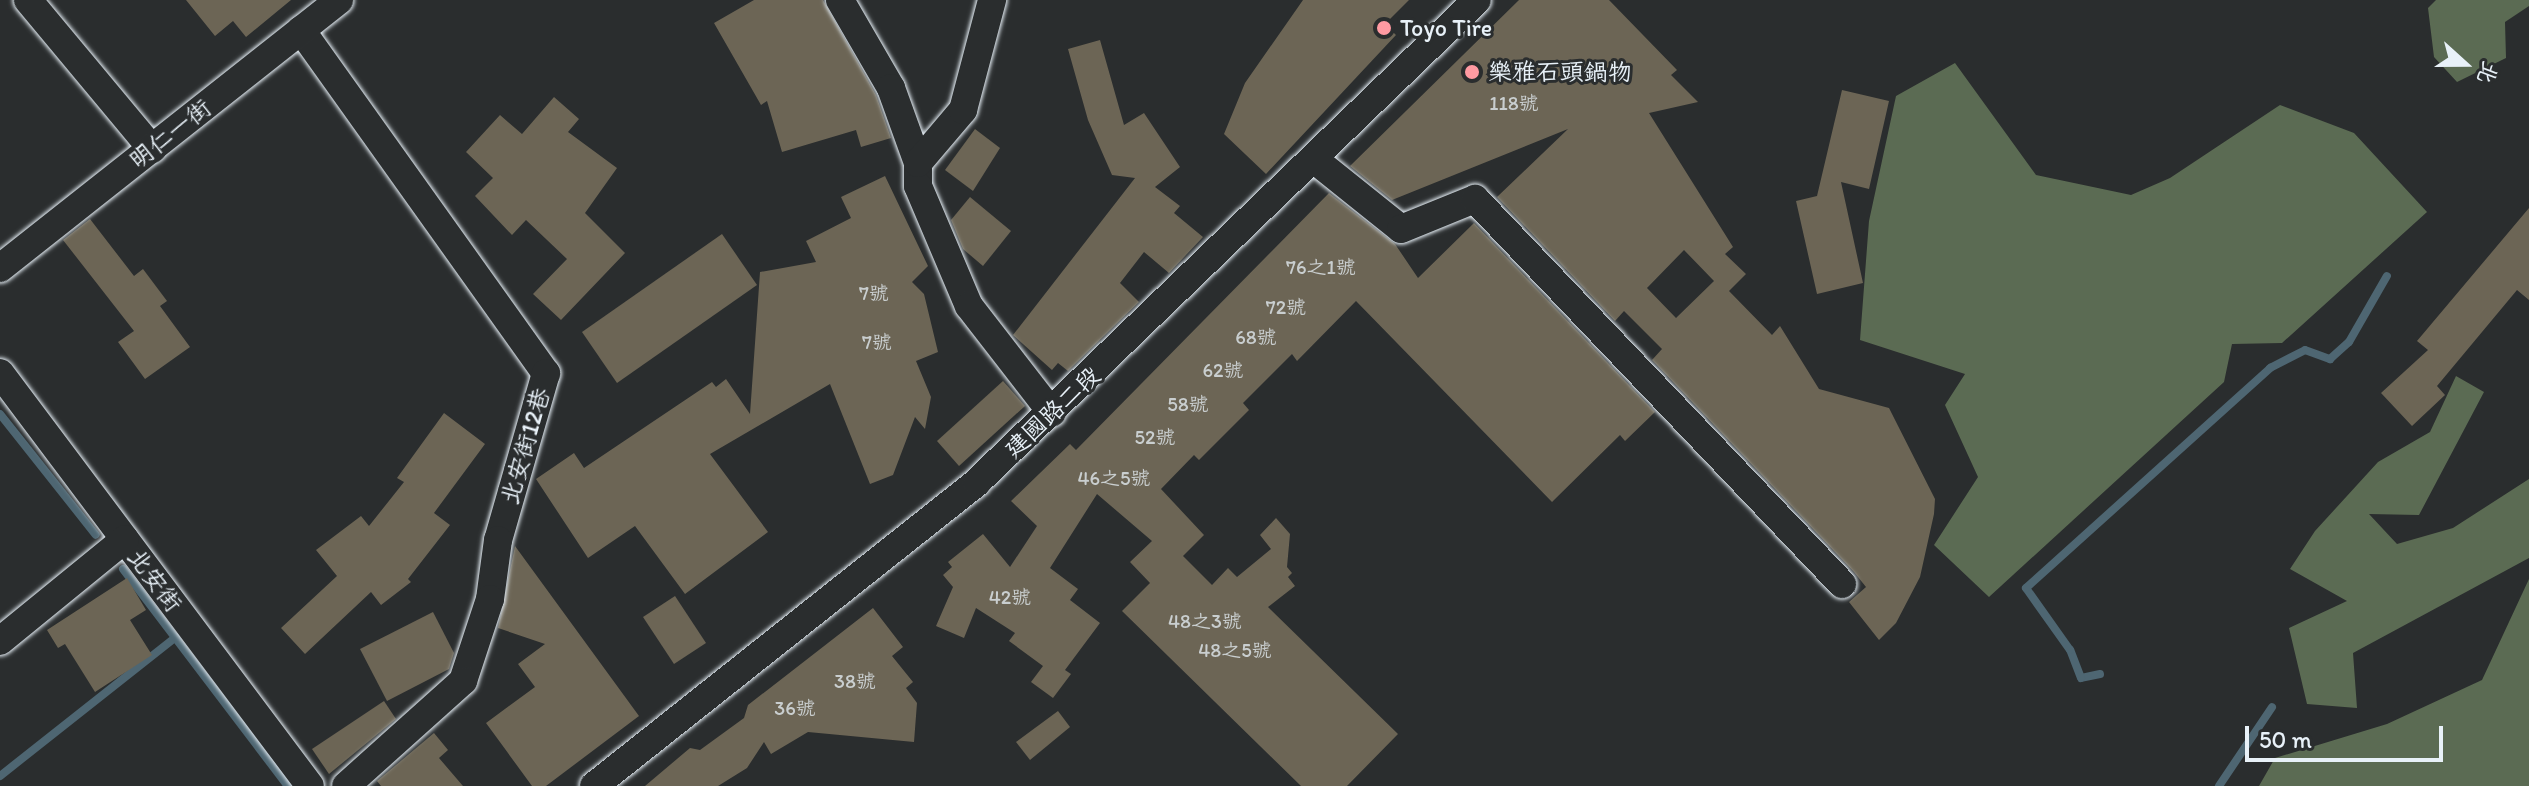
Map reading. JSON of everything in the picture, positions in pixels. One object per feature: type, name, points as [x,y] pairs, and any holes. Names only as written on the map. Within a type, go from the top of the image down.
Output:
[{"type":"street","points":[[28,0],[152,149]]},
{"type":"street","name":"明仁一街","points":[[0,268],[339,0]]},
{"type":"street","points":[[840,0],[891,88],[918,163],[918,186],[969,306],[1052,413]]},
{"type":"street","points":[[918,163],[963,110],[992,0]]},
{"type":"street","name":"建國路二段","points":[[594,786],[977,482],[1315,160],[1477,0]]},
{"type":"street","name":"北安街12巷","points":[[301,30],[546,373],[498,540],[490,599],[463,681],[346,786]]},
{"type":"street","points":[[1315,160],[1401,229],[1475,199],[1842,584]]},
{"type":"street","name":"北安街","points":[[0,373],[310,786]]},
{"type":"street","points":[[0,641],[125,539]]},
{"type":"green space","points":[[2436,0],[2529,0],[2529,6],[2505,22],[2506,58],[2457,82],[2434,57],[2428,8]]},
{"type":"green space","points":[[1955,63],[2036,175],[2131,195],[2170,178],[2280,105],[2354,133],[2427,212],[2282,343],[2232,344],[2224,382],[1989,597],[1934,545],[1978,477],[1945,405],[1965,374],[1860,340],[1869,221],[1896,96]]},
{"type":"green space","points":[[2456,376],[2484,392],[2419,515],[2369,514],[2397,544],[2453,528],[2529,479],[2529,558],[2353,653],[2357,708],[2307,704],[2289,628],[2347,601],[2290,569],[2315,531],[2378,462],[2430,432]]},
{"type":"green space","points":[[2529,579],[2529,786],[2259,786],[2275,758],[2387,724],[2482,680]]},
{"type":"building","points":[[186,0],[291,0],[246,37],[233,21],[215,36]]},
{"type":"building","points":[[754,0],[823,0],[876,95],[891,138],[861,147],[856,130],[782,152],[767,101],[761,105],[714,23]]},
{"type":"building","points":[[1303,0],[1409,0],[1385,24],[1396,35],[1266,174],[1224,134],[1245,83]]},
{"type":"building","points":[[1519,0],[1609,0],[1677,70],[1671,75],[1698,102],[1649,113],[1733,247],[1725,254],[1746,274],[1729,291],[1772,335],[1780,326],[1819,389],[1889,408],[1935,499],[1920,577],[1896,623],[1879,640],[1849,602],[1866,587],[1652,360],[1662,349],[1624,311],[1615,321],[1497,197],[1568,129],[1392,200],[1350,166]],"holes":[[[1684,250],[1714,281],[1676,318],[1647,288]]]},
{"type":"building","points":[[1100,40],[1124,125],[1144,113],[1180,167],[1155,187],[1180,206],[1174,213],[1203,237],[1169,273],[1144,252],[1120,283],[1139,302],[1068,371],[1058,363],[1052,370],[1013,335],[1135,178],[1112,175],[1088,120],[1068,49]]},
{"type":"building","points":[[1842,90],[1889,101],[1869,189],[1841,182],[1863,283],[1817,294],[1796,201],[1817,196]]},
{"type":"building","points":[[554,97],[579,119],[568,132],[617,168],[585,213],[625,253],[561,320],[533,294],[567,259],[526,220],[512,235],[475,196],[493,178],[466,152],[500,115],[522,134]]},
{"type":"building","points":[[975,129],[1000,148],[973,191],[945,170]]},
{"type":"building","points":[[885,176],[928,266],[912,282],[924,294],[938,352],[916,361],[931,397],[925,429],[915,417],[893,475],[870,484],[830,384],[710,454],[768,532],[685,594],[635,526],[588,558],[536,479],[574,453],[584,468],[712,382],[716,387],[726,379],[750,414],[760,272],[816,262],[806,241],[851,218],[841,197]]},
{"type":"building","points":[[1329,193],[1395,244],[1418,278],[1474,223],[1655,412],[1625,441],[1620,435],[1552,502],[1356,301],[1297,361],[1292,354],[1243,403],[1249,410],[1199,460],[1194,455],[1161,489],[1204,535],[1183,556],[1212,585],[1228,568],[1237,577],[1271,549],[1260,535],[1276,518],[1290,534],[1287,567],[1292,573],[1288,577],[1295,586],[1268,607],[1398,734],[1347,786],[1301,786],[1122,611],[1150,583],[1130,562],[1152,541],[1097,494],[1050,568],[1078,589],[1070,600],[1100,623],[1065,670],[1071,674],[1053,698],[1031,682],[1043,666],[1009,641],[1015,633],[976,608],[964,638],[936,626],[953,587],[943,575],[952,567],[948,562],[983,534],[1010,567],[1037,526],[1011,501],[1070,444],[1076,450]]},
{"type":"building","points":[[970,197],[1011,231],[983,266],[963,249],[951,220]]},
{"type":"building","points":[[2529,208],[2529,300],[2517,290],[2437,386],[2445,395],[2412,426],[2381,393],[2428,350],[2417,341]]},
{"type":"building","points":[[90,219],[134,276],[143,269],[167,301],[160,306],[190,347],[145,379],[118,342],[134,331],[63,240]]},
{"type":"building","points":[[722,234],[757,285],[617,383],[582,332]]},
{"type":"building","points":[[1003,381],[1025,406],[959,466],[937,441]]},
{"type":"building","points":[[444,413],[485,444],[434,513],[450,525],[408,579],[411,582],[381,605],[371,592],[305,654],[281,628],[337,576],[316,550],[361,516],[369,526],[404,482],[397,478]]},
{"type":"building","points":[[515,546],[639,716],[546,786],[532,786],[486,723],[535,687],[518,664],[545,644],[498,628]]},
{"type":"building","points":[[127,578],[146,610],[130,620],[152,655],[95,692],[65,644],[58,648],[47,630]]},
{"type":"building","points":[[675,596],[706,643],[674,664],[643,617]]},
{"type":"building","points":[[873,608],[903,647],[892,656],[913,682],[906,688],[917,703],[914,742],[808,732],[771,754],[764,742],[747,768],[718,786],[645,786],[690,748],[700,750],[744,718],[748,705]]},
{"type":"building","points":[[433,612],[454,653],[449,669],[387,701],[360,649]]},
{"type":"building","points":[[384,701],[396,719],[329,774],[312,749]]},
{"type":"building","points":[[1058,711],[1070,727],[1030,760],[1016,742]]},
{"type":"building","points":[[434,733],[448,750],[439,758],[463,786],[381,786],[377,781]]},
{"type":"waterway","points":[[2100,674],[2081,678],[2070,650],[2026,588],[2270,368],[2305,350],[2330,359],[2349,342],[2387,276]]},
{"type":"waterway","points":[[0,414],[96,535]]},
{"type":"waterway","points":[[123,569],[288,786]]},
{"type":"waterway","points":[[0,776],[176,637]]},
{"type":"waterway","points":[[2219,786],[2272,707]]},
{"type":"place","name":"Toyo Tire","points":[[1384,28]]},
{"type":"place","name":"樂雅石頭鍋物","points":[[1472,72]]}]
